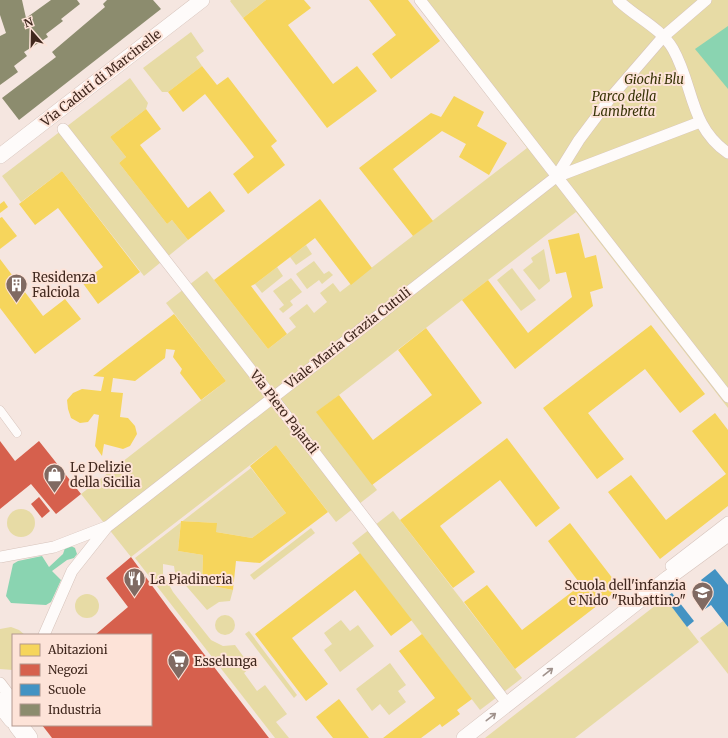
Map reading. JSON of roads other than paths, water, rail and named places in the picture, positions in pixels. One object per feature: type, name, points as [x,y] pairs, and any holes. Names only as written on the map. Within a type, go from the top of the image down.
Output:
[{"type":"street","name":"Via Caduti di Marcinelle","points":[[0,156],[202,0]]},
{"type":"street","points":[[420,0],[554,178],[728,397]]},
{"type":"street","points":[[618,0],[643,18],[672,48],[679,62],[700,122],[714,143],[728,153]]},
{"type":"street","points":[[554,178],[579,140],[603,108],[663,37],[706,0]]},
{"type":"street","points":[[554,178],[700,122]]},
{"type":"street","name":"Via Piero Pajardi","points":[[63,129],[272,397],[502,697]]},
{"type":"street","name":"Viale Maria Grazia Cutuli","points":[[107,527],[554,178]]},
{"type":"street","points":[[671,566],[728,522]]},
{"type":"street","points":[[0,557],[54,547],[107,527]]},
{"type":"street","points":[[44,634],[72,571],[107,527]]},
{"type":"street","points":[[464,738],[668,578],[728,534]]},
{"type":"street","points":[[0,683],[12,699]]},
{"type":"street","points":[[0,702],[12,718]]},
{"type":"street","points":[[19,726],[28,738]]},
{"type":"lane","points":[[0,410],[17,433]]},
{"type":"place","name":"Residenza Falciola","points":[[17,304]]},
{"type":"place","name":"Le Delizie della Sicilia","points":[[54,494]]},
{"type":"place","name":"La Piadineria","points":[[135,598]]},
{"type":"place","name":"Scuola dell'infanzia e Nido \"Rubattino\"","points":[[702,612]]},
{"type":"place","name":"Esselunga","points":[[178,680]]},
{"type":"park label","name":"Giochi Blu","points":[[654,79]]},
{"type":"park label","name":"Parco della Lambretta","points":[[624,104]]}]
